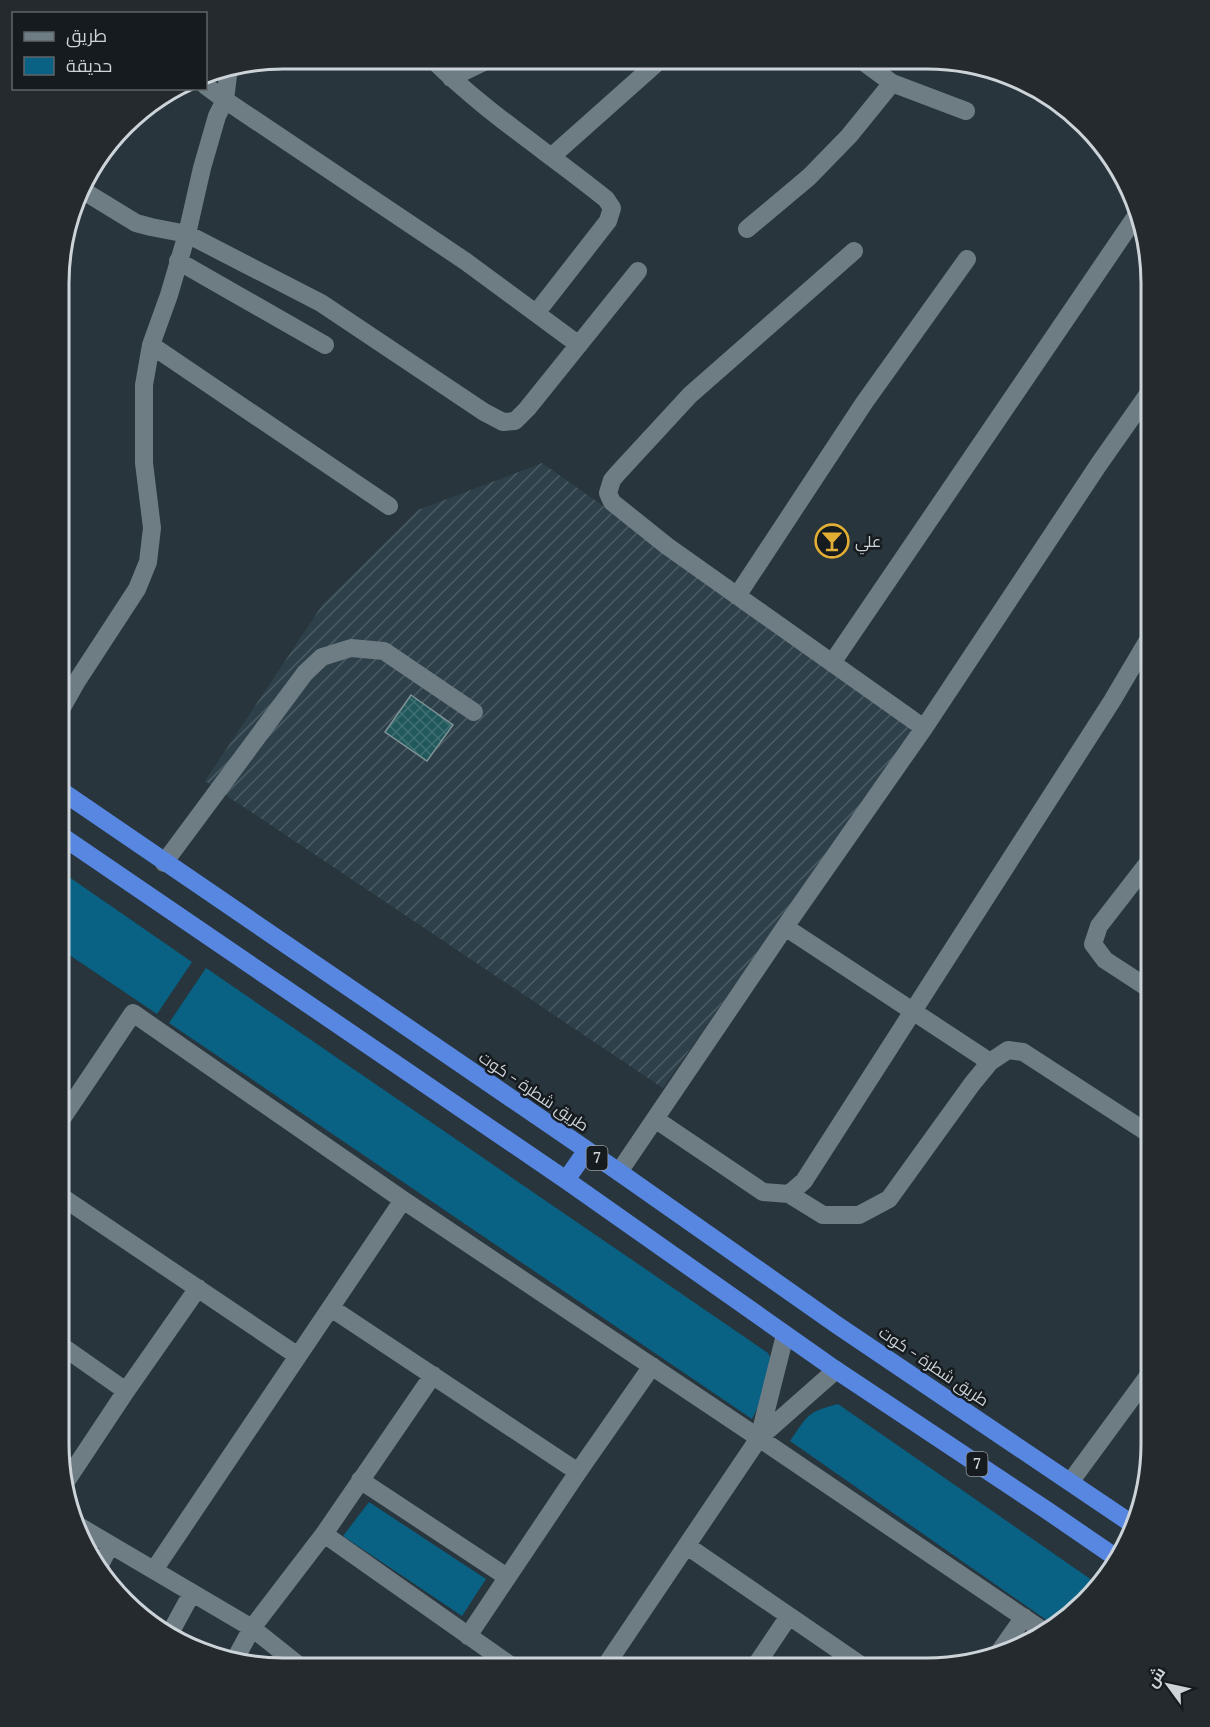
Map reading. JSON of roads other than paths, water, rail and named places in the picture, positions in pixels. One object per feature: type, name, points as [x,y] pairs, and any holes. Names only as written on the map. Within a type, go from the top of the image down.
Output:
[{"type":"highway","name":"طريق شطرة - كوت","points":[[69,796],[1127,1520]]},
{"type":"highway","name":"7","points":[[69,841],[566,1180],[836,1370],[1110,1554]]},
{"type":"highway","points":[[566,1180],[587,1150]]},
{"type":"street","points":[[442,69],[493,113],[606,199],[612,208],[608,221],[537,312]]},
{"type":"street","points":[[451,78],[469,69]]},
{"type":"street","points":[[551,157],[650,69]]},
{"type":"street","points":[[873,69],[892,83],[966,111]]},
{"type":"street","points":[[69,695],[137,589],[148,562],[152,528],[144,463],[144,385],[151,345],[187,234],[202,168],[217,116],[225,100],[228,76]]},
{"type":"street","points":[[747,229],[817,169],[849,136],[892,83]]},
{"type":"street","points":[[207,87],[465,261],[579,345]]},
{"type":"street","points":[[89,194],[136,222],[187,234],[321,303],[484,412],[504,422],[515,421],[527,409],[638,271]]},
{"type":"street","points":[[832,663],[1132,222]]},
{"type":"street","points":[[855,250],[690,395],[618,473],[608,493],[612,502],[667,546],[924,728]]},
{"type":"street","points":[[737,596],[864,402],[967,259]]},
{"type":"street","points":[[178,261],[325,345]]},
{"type":"street","points":[[151,345],[389,506]]},
{"type":"street","points":[[619,1172],[785,927],[924,728],[1141,404]]},
{"type":"street","points":[[164,863],[305,673],[322,657],[351,648],[384,651],[474,712]]},
{"type":"street","points":[[789,1194],[804,1180],[1112,701],[1141,652]]},
{"type":"street","points":[[1141,872],[1098,926],[1093,944],[1105,960],[1141,983]]},
{"type":"street","points":[[785,927],[990,1062]]},
{"type":"street","points":[[69,1108],[133,1013],[403,1200],[1038,1627]]},
{"type":"street","points":[[655,1119],[763,1192],[789,1194],[822,1215],[859,1215],[890,1199],[972,1084],[990,1062],[1008,1050],[1023,1052],[1141,1129]]},
{"type":"street","points":[[154,1570],[403,1200]]},
{"type":"street","points":[[69,1202],[298,1356]]},
{"type":"street","points":[[71,1474],[198,1288]]},
{"type":"street","points":[[331,1308],[578,1472]]},
{"type":"street","points":[[759,1437],[785,1335]]},
{"type":"street","points":[[69,1351],[126,1391]]},
{"type":"street","points":[[468,1636],[652,1366]]},
{"type":"street","points":[[611,1658],[759,1437],[836,1370]]},
{"type":"street","points":[[238,1653],[252,1628],[324,1534],[433,1375]]},
{"type":"street","points":[[1071,1481],[1141,1386]]},
{"type":"street","points":[[360,1480],[507,1577]]},
{"type":"street","points":[[87,1531],[252,1628],[290,1658]]},
{"type":"street","points":[[324,1534],[500,1658]]},
{"type":"street","points":[[103,1559],[110,1545]]},
{"type":"street","points":[[687,1546],[850,1658]]},
{"type":"street","points":[[173,1627],[192,1593]]},
{"type":"street","points":[[761,1658],[789,1616]]},
{"type":"street","points":[[1005,1643],[1024,1617]]},
{"type":"place","name":"علي","points":[[832,541]]}]
